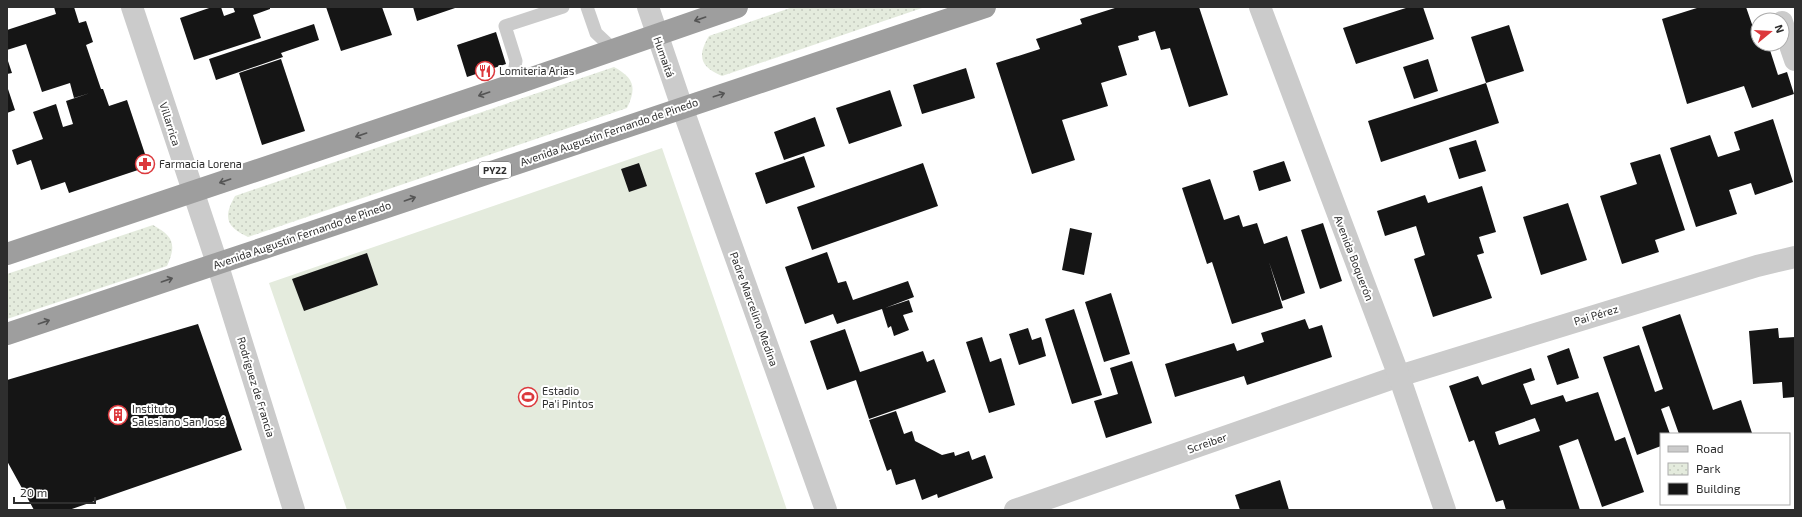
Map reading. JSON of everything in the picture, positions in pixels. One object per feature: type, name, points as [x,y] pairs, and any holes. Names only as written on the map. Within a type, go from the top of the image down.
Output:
[{"type":"highway","points":[[7,254],[512,85],[737,7]]},
{"type":"highway","name":"Avenida Augustín Fernando de Pinedo","points":[[7,334],[682,107],[985,7]]},
{"type":"street","name":"Villarrica","points":[[132,7],[192,192],[217,263]]},
{"type":"street","name":"Humaitá","points":[[648,7],[682,107]]},
{"type":"street","name":"Avenida Boquerón","points":[[1260,7],[1399,376],[1445,510]]},
{"type":"street","points":[[1790,45],[1795,60]]},
{"type":"street","name":"Padre Marcelino Medina","points":[[682,107],[826,510]]},
{"type":"street","name":"Pai Pérez","points":[[1399,376],[1757,266],[1795,257]]},
{"type":"street","name":"Rodríguez de Francia","points":[[217,263],[294,510]]},
{"type":"street","name":"Screiber","points":[[1015,510],[1399,376]]},
{"type":"lane","points":[[512,85],[516,61],[505,26],[563,7]]},
{"type":"lane","points":[[587,7],[596,33],[613,49]]},
{"type":"green space","points":[[793,7],[925,7],[722,76],[715,73],[705,65],[702,55],[705,43],[709,36]]},
{"type":"green space","points":[[614,67],[626,75],[632,84],[632,94],[627,108],[248,237],[235,229],[229,221],[229,210],[235,196]]},
{"type":"green space","name":"Estadio Pa'i Pintos","points":[[662,148],[787,510],[347,510],[269,283]]},
{"type":"green space","points":[[153,225],[165,233],[171,241],[172,252],[167,266],[7,319],[7,274]]},
{"type":"building","points":[[54,7],[74,7],[79,23],[86,21],[93,42],[86,45],[101,89],[103,89],[109,106],[127,100],[147,160],[144,168],[69,193],[65,182],[41,190],[31,160],[17,165],[12,150],[43,139],[33,112],[56,104],[63,127],[73,124],[66,101],[90,93],[74,98],[70,83],[42,92],[26,44],[7,50],[7,30],[56,14]]},
{"type":"building","points":[[212,7],[221,7],[224,16],[235,12],[233,7],[270,7],[270,9],[253,15],[261,38],[194,60],[180,18]]},
{"type":"building","points":[[326,7],[382,7],[392,35],[341,51]]},
{"type":"building","points":[[413,7],[458,7],[417,21]]},
{"type":"building","points":[[1118,7],[1199,7],[1228,95],[1189,107],[1170,48],[1161,50],[1155,31],[1138,36],[1139,40],[1118,46],[1127,75],[1101,83],[1108,106],[1062,120],[1075,160],[1032,174],[996,63],[1040,49],[1036,39],[1082,24],[1080,19]]},
{"type":"building","points":[[1409,7],[1423,7],[1434,39],[1356,64],[1343,28]]},
{"type":"building","points":[[1700,7],[1746,7],[1750,19],[1750,52],[1771,52],[1778,75],[1787,72],[1794,94],[1752,108],[1744,86],[1687,104],[1662,19]]},
{"type":"building","points":[[314,24],[319,40],[281,53],[283,57],[216,80],[209,59]]},
{"type":"building","points":[[1509,25],[1524,71],[1486,83],[1471,37]]},
{"type":"building","points":[[496,32],[506,64],[467,77],[457,45]]},
{"type":"building","points":[[7,58],[12,73],[7,74]]},
{"type":"building","points":[[281,59],[305,131],[262,145],[239,73]]},
{"type":"building","points":[[1428,59],[1438,91],[1414,99],[1403,67]]},
{"type":"building","points":[[966,68],[975,98],[922,114],[913,85]]},
{"type":"building","points":[[1486,83],[1499,123],[1381,162],[1368,121]]},
{"type":"building","points":[[7,86],[15,110],[7,113]]},
{"type":"building","points":[[890,90],[902,126],[849,144],[836,108]]},
{"type":"building","points":[[815,117],[825,146],[784,160],[774,132]]},
{"type":"building","points":[[1773,119],[1793,182],[1755,195],[1751,183],[1729,190],[1737,214],[1696,227],[1670,148],[1710,135],[1718,157],[1740,150],[1734,132]]},
{"type":"building","points":[[1476,140],[1486,171],[1459,179],[1449,148]]},
{"type":"building","points":[[1660,154],[1685,230],[1655,240],[1659,252],[1622,264],[1600,196],[1637,184],[1630,163]]},
{"type":"building","points":[[804,156],[815,187],[766,204],[755,173]]},
{"type":"building","points":[[1284,161],[1291,181],[1259,191],[1253,171]]},
{"type":"building","points":[[639,163],[647,186],[629,192],[621,169]]},
{"type":"building","points":[[923,163],[938,206],[812,250],[797,207]]},
{"type":"building","points":[[1210,179],[1224,220],[1239,215],[1243,227],[1257,223],[1264,244],[1287,236],[1305,293],[1282,301],[1269,262],[1283,308],[1232,324],[1212,262],[1207,264],[1182,188]]},
{"type":"building","points":[[1482,186],[1496,232],[1479,237],[1484,253],[1477,255],[1492,298],[1433,317],[1414,259],[1425,255],[1416,226],[1385,236],[1377,211],[1425,195],[1428,203]]},
{"type":"building","points":[[1568,203],[1587,260],[1541,275],[1523,217]]},
{"type":"building","points":[[1323,223],[1342,281],[1320,289],[1301,230]]},
{"type":"building","points":[[1070,228],[1092,233],[1084,275],[1062,270]]},
{"type":"building","points":[[827,252],[838,283],[846,281],[853,300],[908,281],[914,297],[885,308],[909,300],[913,312],[903,315],[909,330],[894,336],[891,326],[888,328],[882,309],[837,324],[833,314],[805,324],[785,267]]},
{"type":"building","points":[[367,253],[378,285],[304,311],[292,279]]},
{"type":"building","points":[[1111,293],[1130,354],[1104,362],[1085,302]]},
{"type":"building","points":[[1074,309],[1102,395],[1072,404],[1045,319]]},
{"type":"building","points":[[1680,314],[1713,410],[1741,400],[1752,433],[1679,433],[1669,406],[1661,409],[1670,433],[1660,433],[1660,446],[1637,455],[1603,357],[1639,345],[1655,392],[1663,389],[1642,327]]},
{"type":"building","points":[[1305,319],[1309,329],[1322,325],[1332,357],[1247,385],[1244,376],[1175,397],[1165,364],[1234,343],[1237,351],[1264,342],[1261,333]]},
{"type":"building","name":"Instituto Salesiano San José","points":[[198,324],[242,450],[69,510],[34,510],[7,461],[7,380]]},
{"type":"building","points":[[1028,328],[1032,340],[1041,337],[1046,356],[1019,365],[1009,334]]},
{"type":"building","points":[[1778,328],[1779,338],[1795,337],[1795,397],[1783,398],[1782,382],[1753,384],[1749,331]]},
{"type":"building","points":[[845,329],[860,372],[923,351],[927,362],[934,359],[946,392],[869,419],[856,380],[827,390],[810,341]]},
{"type":"building","points":[[982,337],[990,362],[1001,358],[1015,405],[989,413],[966,342]]},
{"type":"building","points":[[1569,348],[1579,378],[1557,385],[1547,356]]},
{"type":"building","points":[[1132,361],[1152,423],[1106,438],[1094,401],[1118,394],[1110,368]]},
{"type":"building","points":[[1531,368],[1535,380],[1523,384],[1531,405],[1563,395],[1566,402],[1598,392],[1615,441],[1625,437],[1644,492],[1602,507],[1578,439],[1559,446],[1580,510],[1506,510],[1503,500],[1496,502],[1474,440],[1469,442],[1449,386],[1478,376],[1482,385]],"holes":[[[1535,418],[1540,431],[1499,445],[1495,432]]]},
{"type":"building","points":[[896,411],[904,434],[912,431],[915,441],[942,455],[954,452],[955,456],[969,451],[972,460],[985,455],[993,478],[938,498],[937,494],[922,500],[915,479],[896,485],[891,469],[887,471],[869,420]]},
{"type":"building","points":[[1280,480],[1289,510],[1240,510],[1235,495]]},
{"type":"place","name":"Lomiteria Arias","points":[[485,71]]},
{"type":"place","name":"Farmacia Lorena","points":[[145,164]]},
{"type":"place","name":"Estadio Pa'i Pintos","points":[[528,397]]},
{"type":"place","name":"Instituto Salesiano San José","points":[[118,415]]}]
